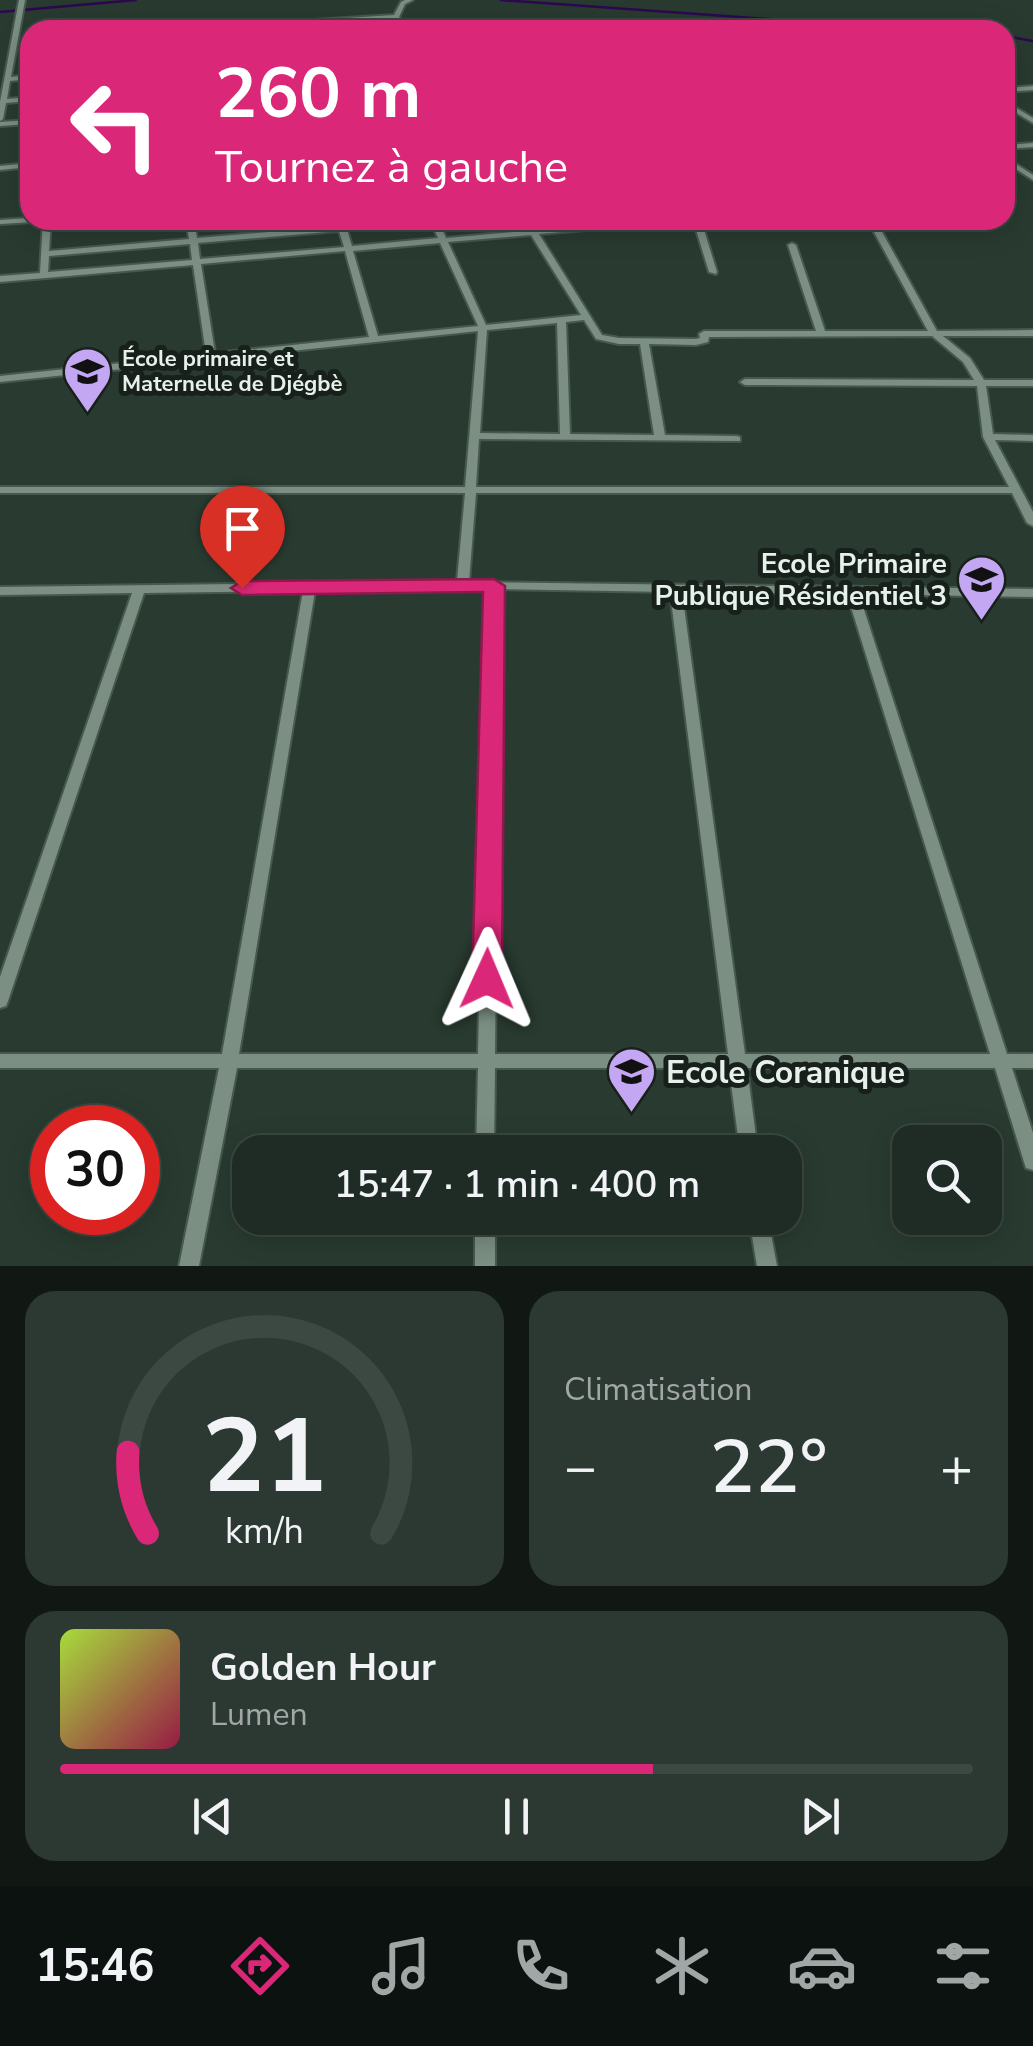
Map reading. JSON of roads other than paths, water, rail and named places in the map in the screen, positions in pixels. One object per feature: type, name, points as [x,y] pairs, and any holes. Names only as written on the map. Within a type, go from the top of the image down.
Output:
[{"type":"street","points":[[0,122],[22,0]]},
{"type":"street","points":[[396,17],[403,3],[410,0]]},
{"type":"street","points":[[319,20],[399,20]]},
{"type":"street","points":[[16,39],[20,39]]},
{"type":"street","points":[[12,58],[20,58]]},
{"type":"street","points":[[8,79],[20,78]]},
{"type":"street","points":[[4,101],[20,100]]},
{"type":"street","points":[[44,274],[47,230]]},
{"type":"street","points":[[191,230],[212,356]]},
{"type":"street","points":[[46,254],[288,230]]},
{"type":"street","points":[[343,230],[374,338]]},
{"type":"street","points":[[439,230],[483,327],[474,487],[463,585]]},
{"type":"street","points":[[0,279],[559,230]]},
{"type":"street","points":[[700,230],[712,272]]},
{"type":"street","points":[[878,230],[934,332],[967,360],[981,383],[988,438],[1033,523]]},
{"type":"street","points":[[534,233],[599,336],[644,342],[696,342],[705,340],[704,334],[1033,333]]},
{"type":"street","points":[[792,245],[822,334]]},
{"type":"street","points":[[0,379],[585,317]]},
{"type":"street","points":[[561,319],[565,437]]},
{"type":"street","points":[[644,342],[660,438]]},
{"type":"street","points":[[745,382],[1033,383]]},
{"type":"street","points":[[476,436],[736,439]]},
{"type":"street","points":[[988,438],[1033,438]]},
{"type":"street","points":[[0,490],[1016,490]]},
{"type":"street","points":[[0,591],[463,585],[1033,593]]},
{"type":"street","points":[[486,1135],[494,586]]},
{"type":"street","points":[[0,1001],[140,588]]},
{"type":"street","points":[[189,1266],[230,1058],[309,588]]},
{"type":"street","points":[[676,588],[747,1135]]},
{"type":"street","points":[[851,589],[1033,1162]]},
{"type":"street","points":[[0,1061],[1033,1061]]},
{"type":"street","points":[[485,1235],[485,1266]]},
{"type":"street","points":[[762,1235],[767,1266]]},
{"type":"waterway","points":[[0,12],[136,0]]},
{"type":"waterway","points":[[501,0],[782,20]]},
{"type":"waterway","points":[[1015,38],[1033,41]]},
{"type":"place","name":"École primaire et Maternelle de Djégbè","points":[[87,414]]},
{"type":"place","name":"Ecole Primaire Publique Résidentiel 3","points":[[982,622]]},
{"type":"place","name":"Ecole Coranique","points":[[631,1114]]}]
